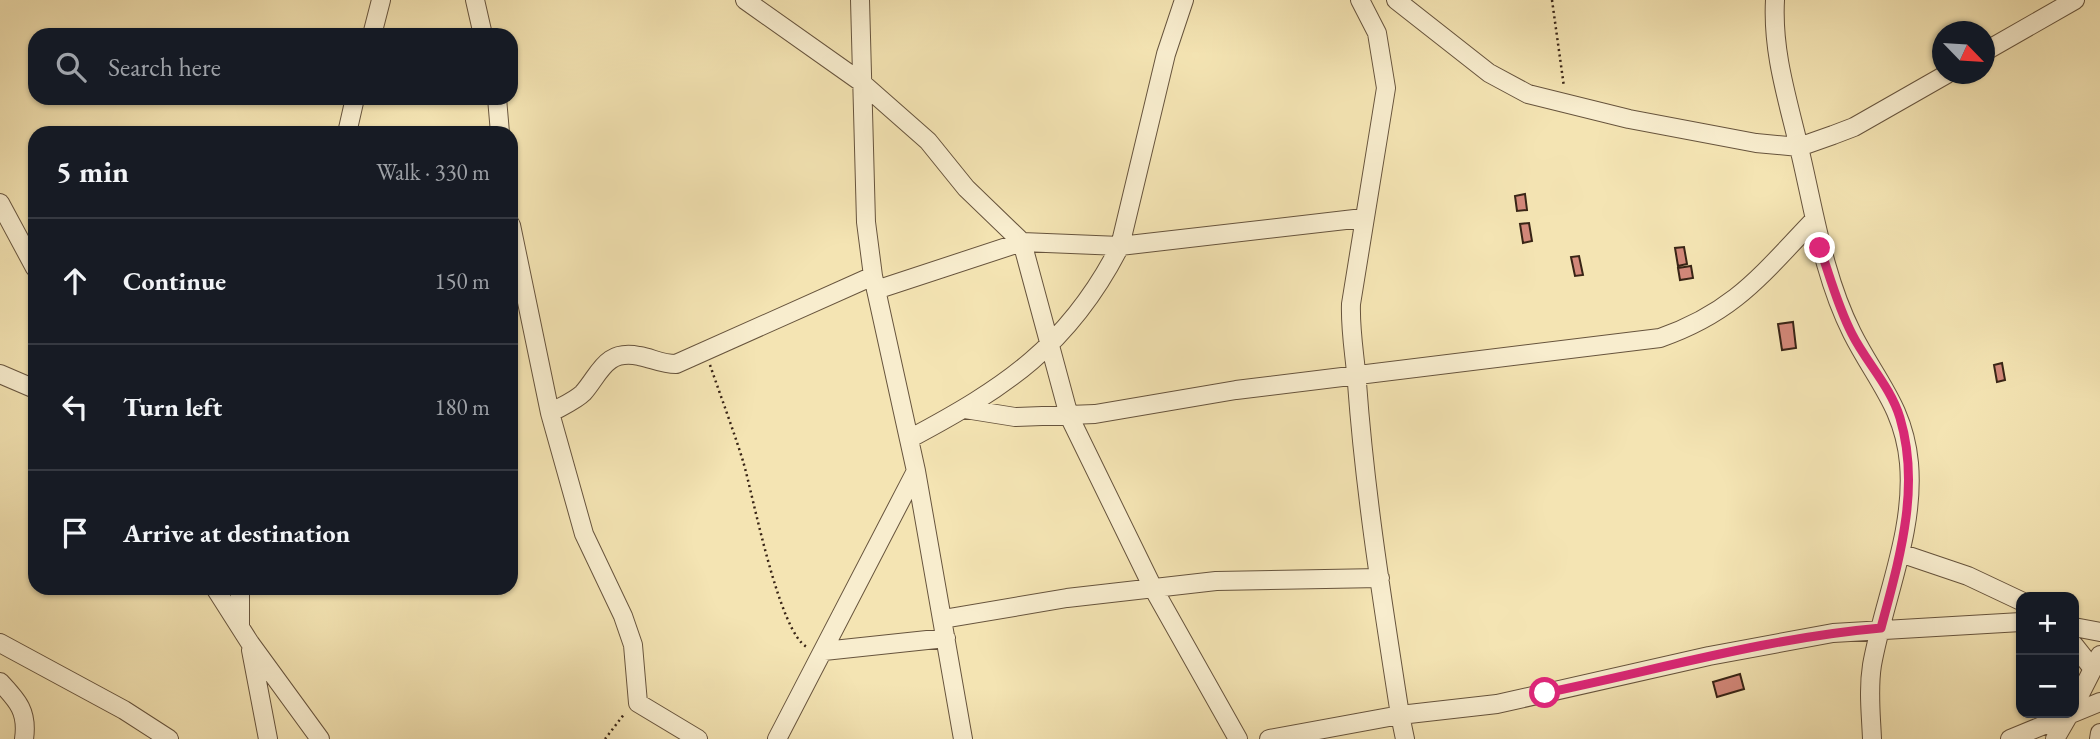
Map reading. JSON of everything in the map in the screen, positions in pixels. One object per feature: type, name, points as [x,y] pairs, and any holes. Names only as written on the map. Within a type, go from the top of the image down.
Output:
[{"type":"street","points":[[374,28],[381,0]]},
{"type":"street","points":[[475,0],[481,28]]},
{"type":"street","points":[[745,0],[861,82],[928,141],[966,188],[1022,242],[1052,345],[1069,416],[1153,588],[1238,739]]},
{"type":"street","points":[[860,0],[866,222],[874,283],[916,471],[963,739]]},
{"type":"street","points":[[909,439],[992,393],[1052,345],[1106,274],[1120,246],[1166,54],[1184,0]]},
{"type":"street","points":[[1360,0],[1377,33],[1385,88],[1363,218],[1351,304],[1350,337],[1357,373],[1362,452],[1405,739]]},
{"type":"street","points":[[1396,0],[1508,86],[1566,104],[1707,135],[1799,147],[1854,127],[1932,83]]},
{"type":"street","points":[[1775,0],[1779,70],[1799,147],[1820,248],[1852,335],[1900,415],[1909,463],[1907,511],[1900,553],[1869,688],[1872,739]]},
{"type":"street","points":[[1995,46],[2075,0]]},
{"type":"street","points":[[349,126],[353,105]]},
{"type":"street","points":[[498,105],[499,126]]},
{"type":"street","points":[[0,203],[28,255]]},
{"type":"street","points":[[550,413],[582,394],[597,370],[617,356],[638,356],[658,364],[676,364],[708,352],[711,347],[874,283],[1022,242],[1120,246],[1363,218]]},
{"type":"street","points":[[965,409],[1015,417],[1069,416],[1357,373],[1660,338],[1711,316],[1738,299],[1815,219]]},
{"type":"street","points":[[518,259],[550,413],[584,534],[634,645],[638,703],[698,739]]},
{"type":"street","points":[[0,374],[28,386]]},
{"type":"street","points":[[777,739],[916,471]]},
{"type":"street","points":[[1900,553],[1968,576],[2016,599]]},
{"type":"street","points":[[943,619],[1216,581],[1380,578]]},
{"type":"street","points":[[220,595],[250,643],[320,739]]},
{"type":"street","points":[[240,595],[240,625]]},
{"type":"street","points":[[1269,739],[1400,715],[1497,704],[1709,656],[1833,633],[1881,628],[2016,622]]},
{"type":"street","points":[[2079,628],[2100,632]]},
{"type":"street","points":[[824,651],[946,638]]},
{"type":"street","points":[[0,643],[124,710],[169,739]]},
{"type":"street","points":[[250,643],[268,739]]},
{"type":"street","points":[[2079,649],[2096,662],[2079,695]]},
{"type":"street","points":[[0,682],[22,705],[26,723],[24,739]]},
{"type":"street","points":[[2079,709],[2100,702]]},
{"type":"street","points":[[2010,739],[2056,718]]},
{"type":"street","points":[[2055,739],[2067,718]]},
{"type":"street","points":[[2099,739],[2100,733]]},
{"type":"path","points":[[1552,0],[1566,104]]},
{"type":"path","points":[[708,352],[743,462],[771,577],[802,645],[824,651]]},
{"type":"path","points":[[605,739],[618,718],[638,703]]},
{"type":"building","points":[[1525,194],[1527,210],[1517,211],[1515,196]]},
{"type":"building","points":[[1529,223],[1532,241],[1523,243],[1520,224]]},
{"type":"building","points":[[1684,247],[1687,264],[1678,266],[1675,248]]},
{"type":"building","points":[[1579,256],[1583,275],[1575,276],[1571,257]]},
{"type":"building","points":[[1691,266],[1693,278],[1680,280],[1678,268]]},
{"type":"building","points":[[1793,322],[1796,348],[1782,350],[1778,324]]},
{"type":"building","points":[[2002,363],[2005,380],[1997,382],[1994,365]]},
{"type":"building","points":[[1740,674],[1744,689],[1717,697],[1713,682]]},
{"type":"route","points":[[1545,693],[1709,656],[1833,633],[1881,628],[1900,553],[1907,511],[1909,463],[1900,415],[1871,362],[1852,335],[1820,248]]}]
